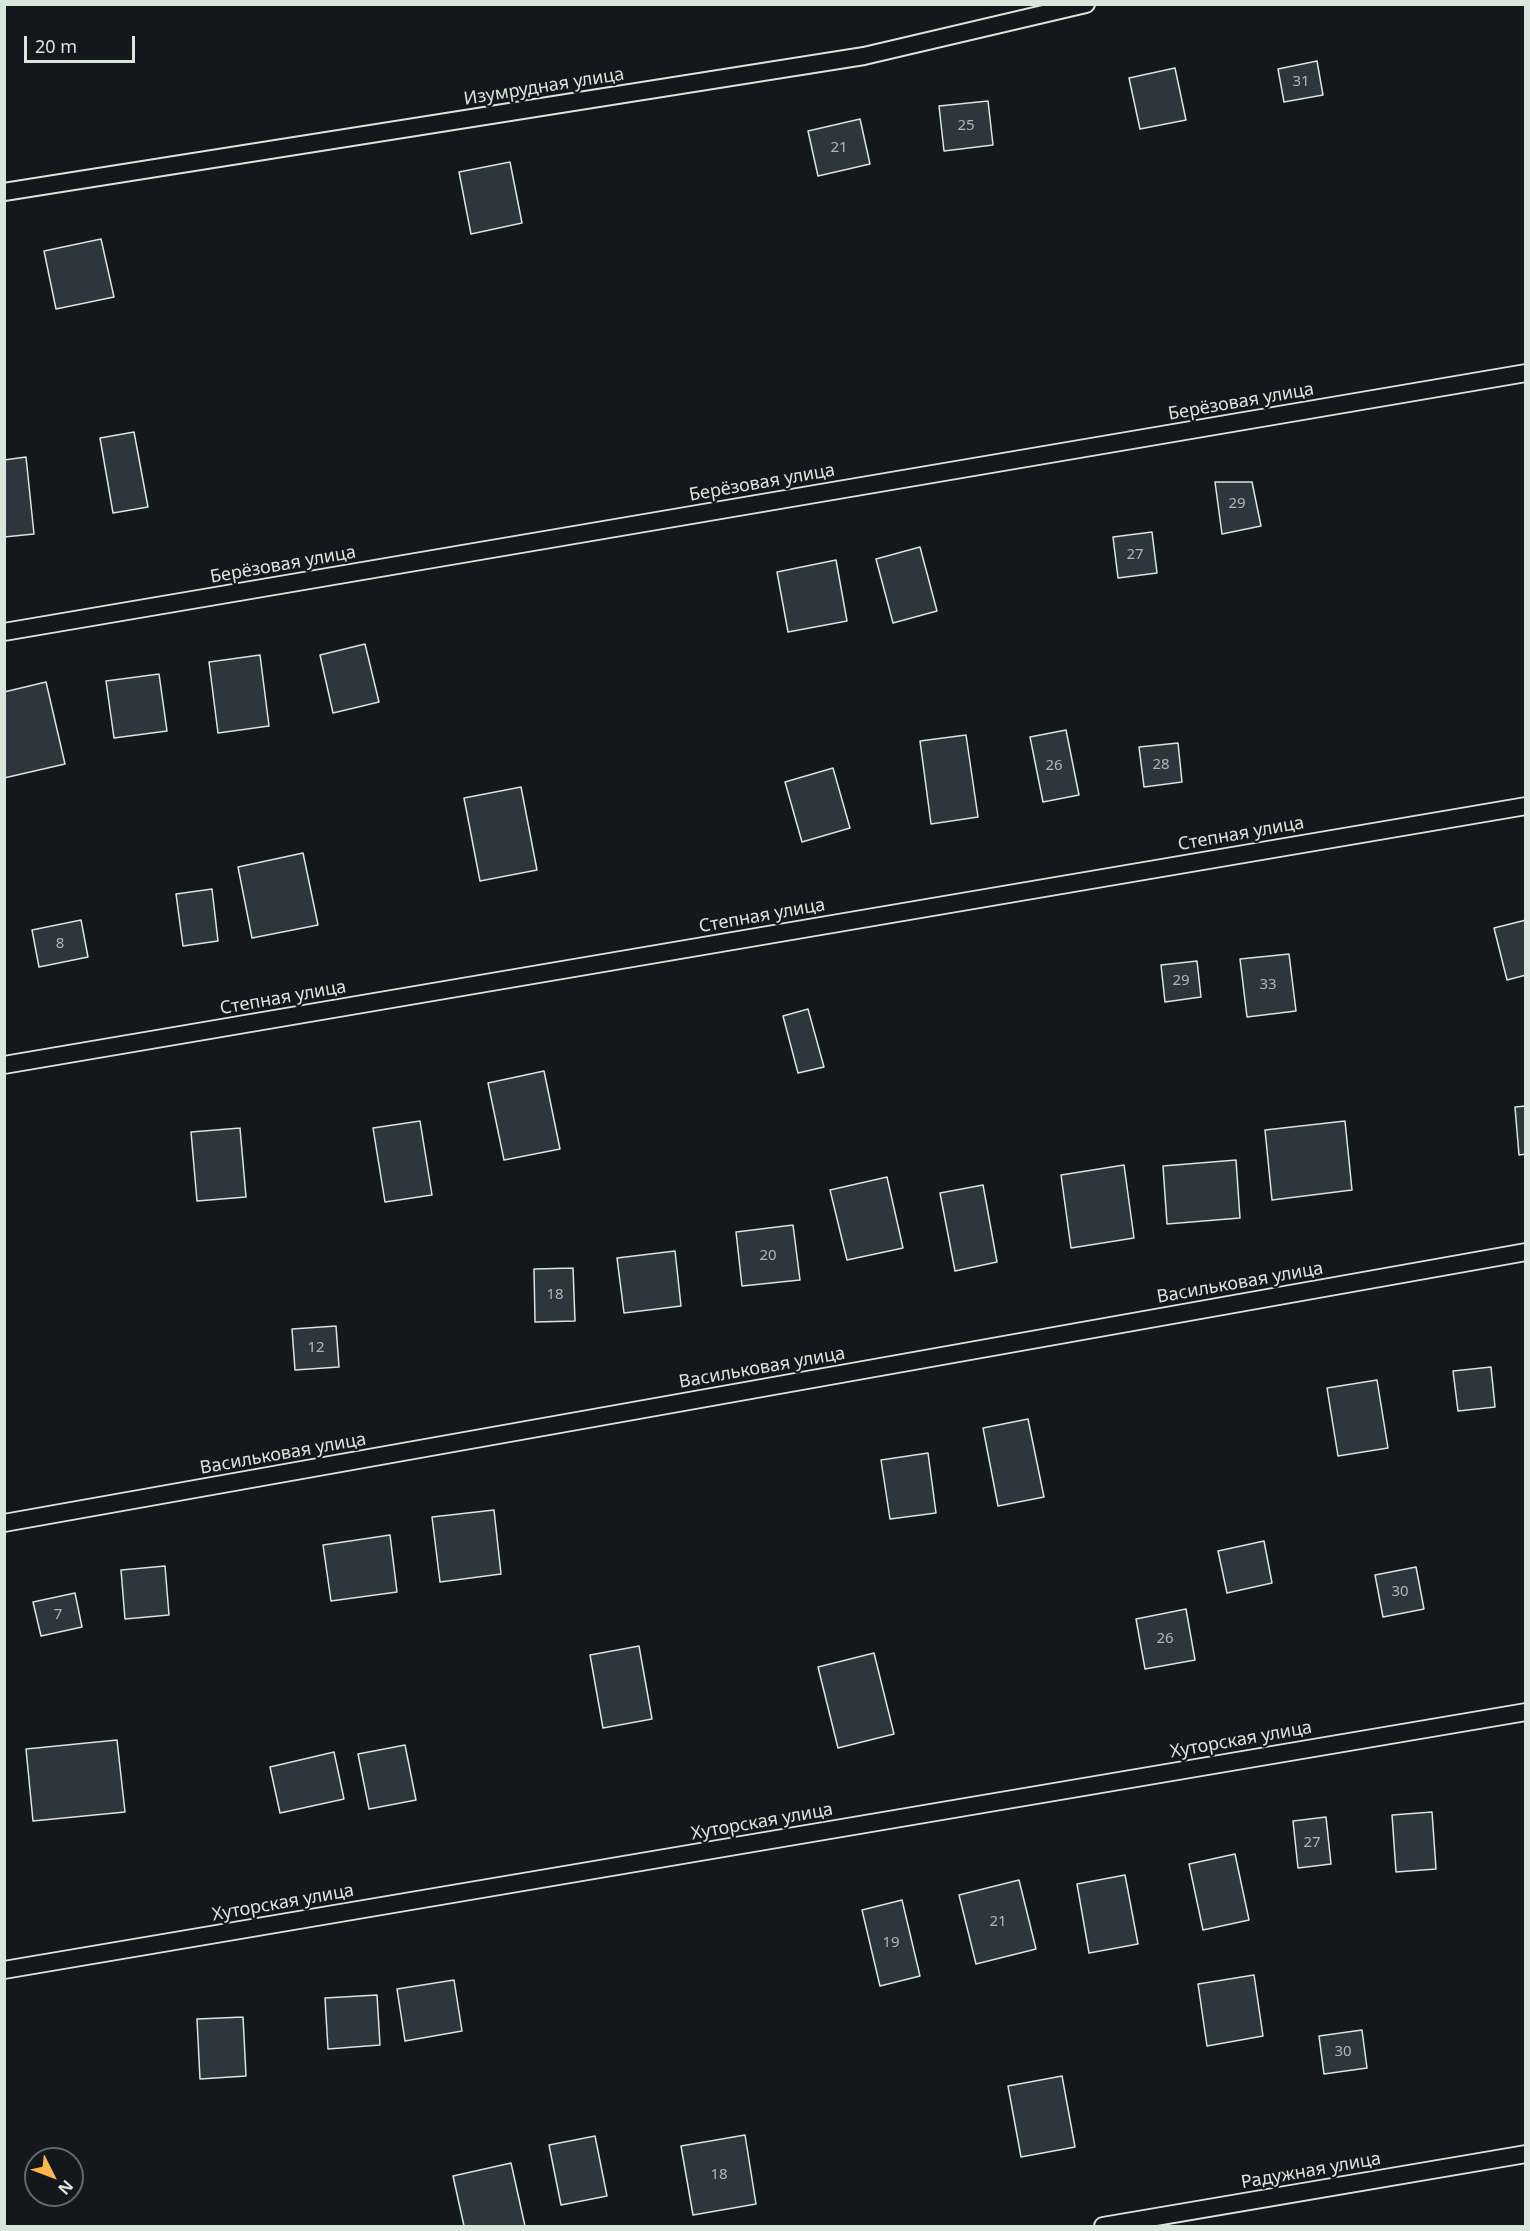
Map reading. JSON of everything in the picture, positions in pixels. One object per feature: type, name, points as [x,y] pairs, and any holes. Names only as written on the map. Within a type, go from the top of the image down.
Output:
[{"type":"lane","name":"Изумрудная улица","points":[[4,192],[864,56],[1086,4]]},
{"type":"lane","name":"Берёзовая улица","points":[[4,632],[1526,373]]},
{"type":"lane","name":"Степная улица","points":[[4,1065],[1526,806]]},
{"type":"lane","name":"Васильковая улица","points":[[4,1523],[1526,1252]]},
{"type":"lane","name":"Хуторская улица","points":[[4,1970],[1526,1712]]},
{"type":"lane","name":"Радужная улица","points":[[1103,2226],[1526,2154]]},
{"type":"building","points":[[1317,61],[1323,95],[1284,102],[1278,69]]},
{"type":"building","points":[[1175,68],[1186,120],[1140,129],[1129,78]]},
{"type":"building","points":[[988,101],[993,145],[944,151],[939,106]]},
{"type":"building","points":[[860,119],[870,164],[818,176],[808,131]]},
{"type":"building","points":[[510,162],[522,223],[471,234],[459,172]]},
{"type":"building","points":[[101,239],[114,297],[56,309],[44,251]]},
{"type":"building","points":[[134,432],[148,507],[113,513],[100,438]]},
{"type":"building","points":[[26,457],[34,534],[4,537],[4,460]]},
{"type":"building","points":[[1215,482],[1252,482],[1261,526],[1222,534]]},
{"type":"building","points":[[1152,532],[1157,573],[1118,578],[1113,537]]},
{"type":"building","points":[[920,547],[937,611],[893,623],[876,559]]},
{"type":"building","points":[[836,560],[847,621],[788,632],[777,572]]},
{"type":"building","points":[[365,644],[379,702],[333,713],[320,655]]},
{"type":"building","points":[[260,655],[269,726],[218,733],[209,662]]},
{"type":"building","points":[[159,674],[167,731],[114,738],[106,681]]},
{"type":"building","points":[[46,682],[65,764],[4,778],[4,692]]},
{"type":"building","points":[[1066,730],[1079,795],[1043,802],[1030,737]]},
{"type":"building","points":[[966,735],[978,817],[931,824],[920,741]]},
{"type":"building","points":[[1178,743],[1182,782],[1144,787],[1139,747]]},
{"type":"building","points":[[833,768],[850,828],[802,842],[785,782]]},
{"type":"building","points":[[521,787],[537,870],[480,881],[464,798]]},
{"type":"building","points":[[303,853],[318,925],[252,938],[238,867]]},
{"type":"building","points":[[212,889],[218,941],[183,946],[176,894]]},
{"type":"building","points":[[81,920],[88,957],[39,967],[32,930]]},
{"type":"building","points":[[1526,920],[1526,975],[1507,980],[1494,928]]},
{"type":"building","points":[[1289,954],[1296,1011],[1247,1017],[1240,959]]},
{"type":"building","points":[[1197,961],[1201,997],[1165,1002],[1161,965]]},
{"type":"building","points":[[808,1009],[824,1067],[798,1073],[783,1016]]},
{"type":"building","points":[[544,1071],[560,1149],[504,1160],[488,1083]]},
{"type":"building","points":[[1526,1106],[1526,1154],[1519,1155],[1515,1107]]},
{"type":"building","points":[[420,1121],[432,1195],[385,1202],[373,1128]]},
{"type":"building","points":[[1345,1121],[1352,1190],[1272,1200],[1265,1130]]},
{"type":"building","points":[[240,1128],[246,1197],[197,1201],[191,1132]]},
{"type":"building","points":[[1236,1160],[1240,1218],[1167,1224],[1163,1166]]},
{"type":"building","points":[[1124,1165],[1134,1238],[1071,1248],[1061,1175]]},
{"type":"building","points":[[887,1177],[903,1248],[847,1260],[830,1190]]},
{"type":"building","points":[[983,1185],[997,1262],[955,1271],[940,1193]]},
{"type":"building","points":[[793,1225],[800,1280],[742,1286],[736,1232]]},
{"type":"building","points":[[675,1251],[681,1306],[624,1313],[617,1258]]},
{"type":"building","points":[[573,1268],[575,1321],[535,1322],[534,1269]]},
{"type":"building","points":[[336,1326],[339,1367],[295,1370],[292,1329]]},
{"type":"building","points":[[1491,1367],[1495,1407],[1458,1411],[1453,1371]]},
{"type":"building","points":[[1377,1380],[1388,1448],[1338,1456],[1327,1388]]},
{"type":"building","points":[[1028,1419],[1044,1497],[998,1506],[983,1428]]},
{"type":"building","points":[[928,1453],[936,1513],[890,1519],[881,1460]]},
{"type":"building","points":[[494,1510],[501,1574],[440,1582],[432,1517]]},
{"type":"building","points":[[390,1535],[397,1592],[331,1601],[323,1545]]},
{"type":"building","points":[[1264,1541],[1272,1583],[1227,1593],[1218,1551]]},
{"type":"building","points":[[165,1566],[169,1615],[125,1619],[121,1570]]},
{"type":"building","points":[[1416,1567],[1424,1609],[1383,1617],[1375,1575]]},
{"type":"building","points":[[75,1593],[82,1627],[41,1636],[33,1602]]},
{"type":"building","points":[[1186,1609],[1195,1660],[1145,1669],[1136,1619]]},
{"type":"building","points":[[639,1646],[652,1719],[603,1728],[590,1655]]},
{"type":"building","points":[[874,1653],[894,1734],[838,1748],[818,1667]]},
{"type":"building","points":[[117,1740],[125,1812],[33,1821],[26,1749]]},
{"type":"building","points":[[405,1745],[416,1800],[369,1809],[358,1754]]},
{"type":"building","points":[[334,1752],[344,1799],[280,1813],[270,1767]]},
{"type":"building","points":[[1432,1812],[1436,1869],[1396,1872],[1392,1815]]},
{"type":"building","points":[[1326,1817],[1331,1864],[1298,1868],[1293,1821]]},
{"type":"building","points":[[1235,1854],[1249,1920],[1203,1930],[1189,1864]]},
{"type":"building","points":[[1125,1875],[1138,1944],[1089,1953],[1077,1884]]},
{"type":"building","points":[[1019,1880],[1036,1949],[976,1964],[959,1895]]},
{"type":"building","points":[[902,1900],[920,1976],[880,1986],[862,1910]]},
{"type":"building","points":[[1254,1975],[1263,2036],[1207,2046],[1198,1984]]},
{"type":"building","points":[[454,1980],[462,2031],[405,2041],[397,1989]]},
{"type":"building","points":[[377,1995],[380,2045],[328,2049],[325,1998]]},
{"type":"building","points":[[243,2017],[246,2076],[200,2079],[197,2019]]},
{"type":"building","points":[[1362,2030],[1367,2068],[1324,2074],[1319,2036]]},
{"type":"building","points":[[1062,2076],[1075,2147],[1021,2157],[1008,2086]]},
{"type":"building","points":[[745,2135],[756,2204],[693,2215],[681,2146]]},
{"type":"building","points":[[595,2136],[607,2196],[561,2205],[549,2145]]},
{"type":"building","points":[[511,2163],[525,2226],[464,2226],[453,2176]]}]
